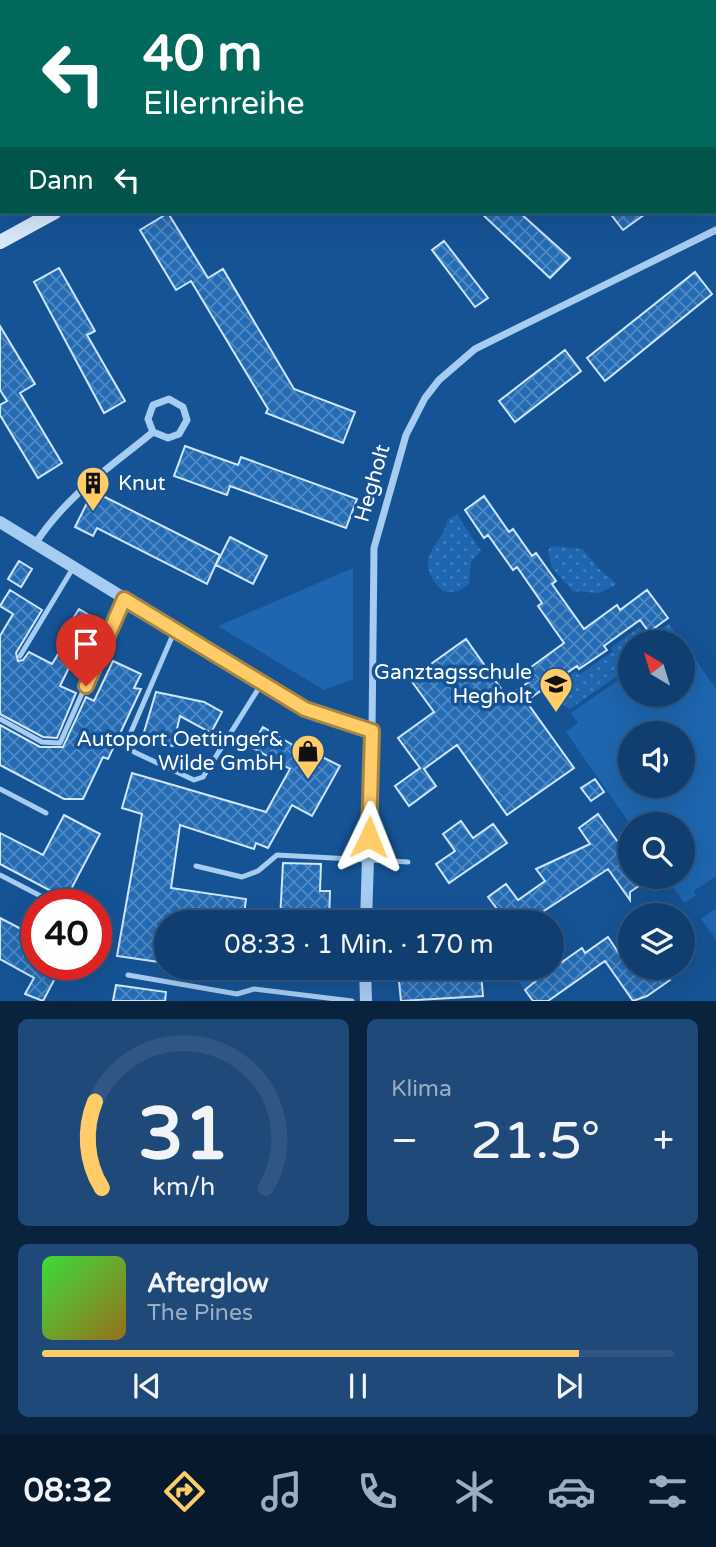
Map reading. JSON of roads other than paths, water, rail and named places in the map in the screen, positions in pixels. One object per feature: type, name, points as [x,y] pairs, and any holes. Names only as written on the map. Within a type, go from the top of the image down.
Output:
[{"type":"main road","points":[[0,242],[7,235],[51,214]]},
{"type":"street","name":"Hegholt","points":[[366,910],[374,548],[406,435],[425,398],[439,380],[475,349],[716,230]]},
{"type":"street","points":[[169,400],[183,407],[187,420],[179,434],[167,438],[153,432],[148,419],[153,405],[169,400]]},
{"type":"street","points":[[35,544],[69,498],[153,432]]},
{"type":"street","points":[[0,522],[317,716],[372,731]]},
{"type":"street","points":[[365,980],[366,1001]]},
{"type":"lane","points":[[20,656],[73,568]]},
{"type":"lane","points":[[0,719],[42,742],[60,743],[124,599]]},
{"type":"lane","points":[[175,630],[131,733],[129,743],[134,752],[194,780],[203,778],[262,683]]},
{"type":"lane","points":[[0,789],[46,813]]},
{"type":"lane","points":[[197,866],[242,877],[258,871],[277,855],[408,862]]},
{"type":"lane","points":[[0,875],[27,889]]},
{"type":"lane","points":[[128,975],[237,994],[254,989],[352,1001]]},
{"type":"place","name":"Knut","points":[[93,513]]},
{"type":"place","name":"Ganztagsschule Hegholt","points":[[556,714]]},
{"type":"place","name":"Autoport Oettinger& Wilde GmbH","points":[[308,781]]}]
